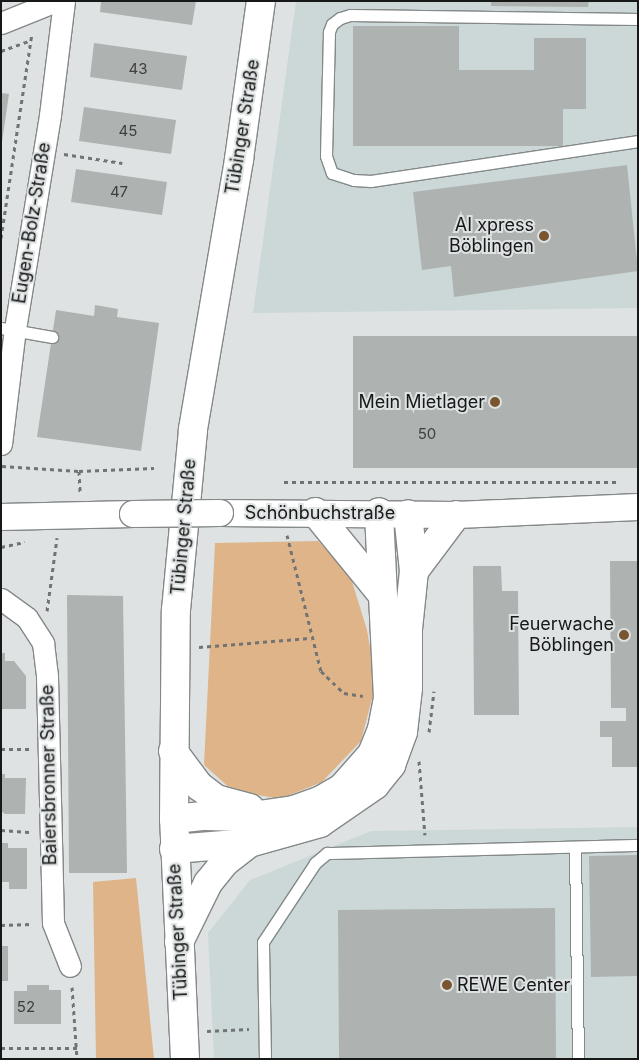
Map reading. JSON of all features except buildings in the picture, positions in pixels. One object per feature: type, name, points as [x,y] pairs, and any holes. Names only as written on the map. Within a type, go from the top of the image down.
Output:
[{"type":"main road","name":"Tübinger Straße","points":[[185,1059],[174,849],[175,646],[193,430],[239,159],[261,1]]},
{"type":"main road","points":[[315,512],[381,593]]},
{"type":"main road","points":[[174,820],[294,810],[320,800],[342,788],[372,754],[382,729],[388,698],[381,593],[379,512]]},
{"type":"main road","points":[[174,849],[249,843],[320,823],[375,785],[391,765],[403,732],[408,688],[408,629],[414,571],[408,514]]},
{"type":"main road","points":[[414,571],[456,515]]},
{"type":"main road","points":[[173,751],[199,786],[216,799],[266,813]]},
{"type":"main road","points":[[178,945],[208,883],[225,862],[249,843]]},
{"type":"street","name":"Eugen-Bolz-Straße","points":[[1,444],[8,328],[44,151],[64,1]]},
{"type":"street","points":[[1,23],[50,3]]},
{"type":"street","name":"Schönbuchstraße","points":[[1,517],[315,512],[456,515],[638,507]]},
{"type":"street","name":"Baiersbronner Straße","points":[[1,599],[27,618],[43,642],[48,677],[47,749],[53,923],[70,966]]},
{"type":"lane","points":[[638,19],[350,15],[340,18],[332,24],[329,32],[326,156],[332,173],[354,180],[371,181],[638,141]]},
{"type":"lane","points":[[8,328],[52,338]]},
{"type":"lane","points":[[265,1059],[263,942],[315,863],[327,853],[638,845]]},
{"type":"lane","points":[[575,847],[578,1059]]},
{"type":"path","points":[[1,238],[31,40],[50,3]]},
{"type":"path","points":[[1,51],[31,40]]},
{"type":"path","points":[[44,151],[122,163]]},
{"type":"path","points":[[1,466],[79,471],[154,468]]},
{"type":"path","points":[[43,642],[60,515],[80,495],[79,471]]},
{"type":"path","points":[[284,482],[630,482]]},
{"type":"path","points":[[283,513],[310,638],[321,671],[344,693],[374,698]]},
{"type":"path","points":[[175,646],[207,647],[310,638]]},
{"type":"path","points":[[434,689],[434,698]]},
{"type":"path","points":[[1,749],[47,749]]},
{"type":"path","points":[[420,761],[426,851]]},
{"type":"path","points":[[1,830],[50,832]]},
{"type":"path","points":[[1,925],[53,923]]},
{"type":"path","points":[[70,966],[78,1059]]},
{"type":"path","points":[[183,1032],[264,1029]]},
{"type":"path","points":[[1,1048],[77,1048]]},
{"type":"shaded area","points":[[296,1],[638,1],[638,308],[253,313]]},
{"type":"shaded area","points":[[318,541],[350,575],[367,630],[376,683],[361,741],[322,782],[280,799],[232,790],[204,765],[215,543]]},
{"type":"shaded area","points":[[638,827],[638,1059],[214,1059],[208,933],[250,880],[371,831]]},
{"type":"shaded area","points":[[136,878],[154,1059],[96,1059],[93,882]]},
{"type":"place","name":"AI xpress Böblingen","points":[[544,236]]},
{"type":"place","name":"Mein Mietlager","points":[[495,402]]},
{"type":"place","name":"Feuerwache Böblingen","points":[[624,635]]},
{"type":"place","name":"REWE Center","points":[[447,985]]}]
